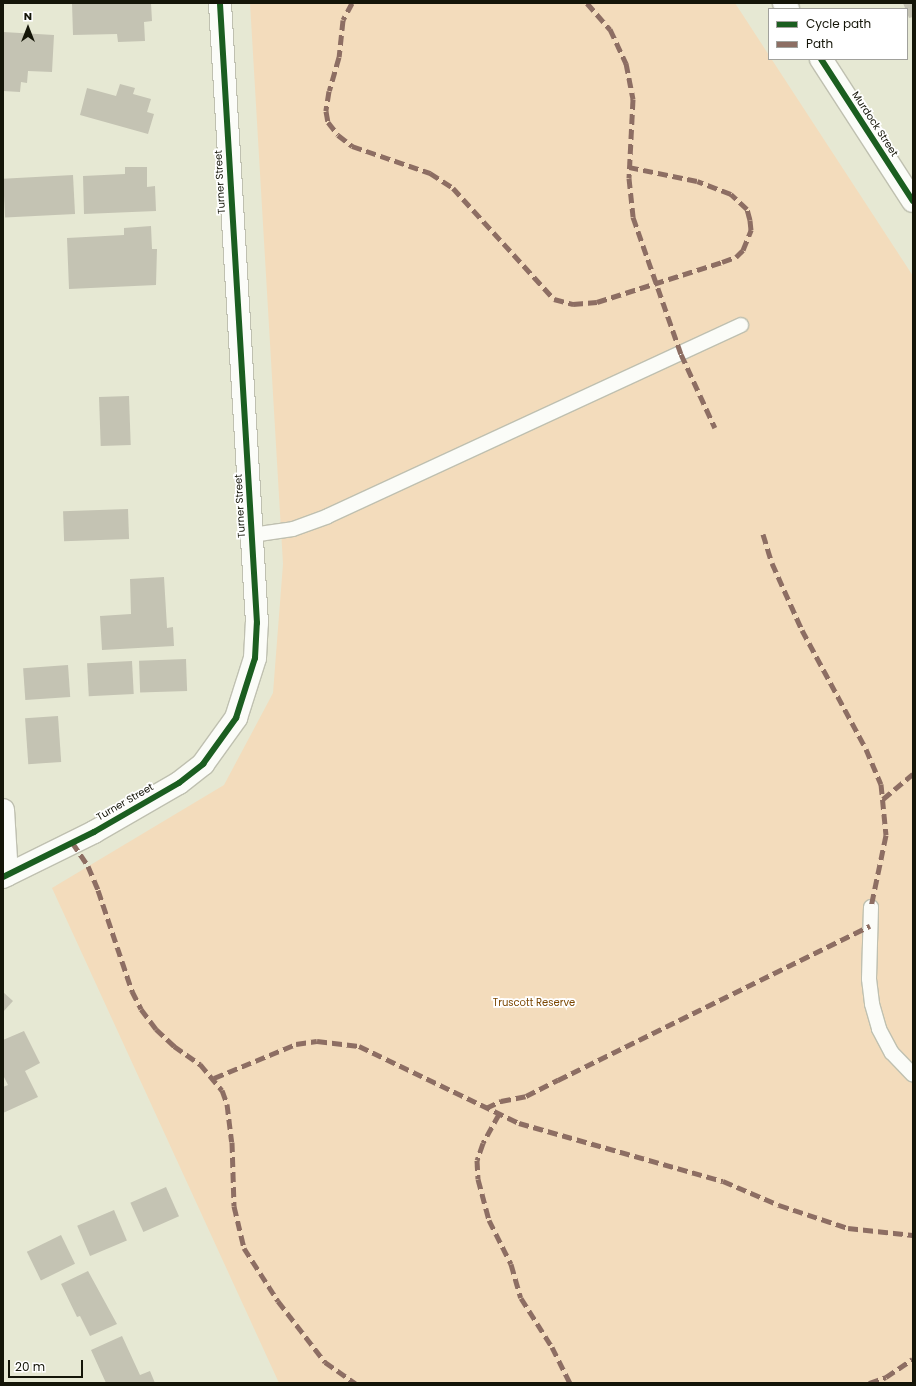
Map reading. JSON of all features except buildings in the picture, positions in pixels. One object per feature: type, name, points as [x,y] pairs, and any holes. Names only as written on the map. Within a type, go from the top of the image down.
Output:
[{"type":"street","name":"Turner Street","points":[[5,876],[94,832],[179,783],[204,764],[221,744],[236,718],[255,658],[257,623],[220,3]]},
{"type":"street","name":"Murdock Street","points":[[822,60],[913,201]]},
{"type":"street","points":[[3,810],[5,876]]},
{"type":"lane","points":[[252,535],[293,529],[328,516],[741,325]]},
{"type":"lane","points":[[871,907],[869,978],[872,1004],[879,1028],[892,1053],[913,1075]]},
{"type":"green space","name":"Truscott Reserve","points":[[250,3],[735,3],[768,54],[768,60],[772,60],[913,276],[913,1383],[279,1383],[52,888],[224,785],[273,693],[283,564]]},
{"type":"marked path","points":[[352,3],[343,20],[339,57],[329,91],[326,111],[328,122],[338,135],[352,146],[430,173],[453,188],[554,299],[573,304],[597,302],[722,262],[736,257],[743,250],[751,230],[750,220],[747,209],[731,194],[697,181],[629,167]]},
{"type":"marked path","points":[[587,3],[610,29],[626,63],[633,99],[629,178],[633,217],[681,354],[715,428]]},
{"type":"marked path","points":[[763,534],[772,563],[802,630],[866,749],[881,784],[886,835],[871,907]]},
{"type":"marked path","points":[[883,799],[913,774]]},
{"type":"marked path","points":[[72,842],[88,866],[98,890],[132,991],[141,1009],[156,1029],[174,1046],[200,1064],[222,1090],[227,1104],[232,1142],[234,1206],[244,1248],[278,1301],[325,1362],[355,1383]]},
{"type":"marked path","points":[[486,1108],[501,1101],[526,1096],[870,926]]},
{"type":"marked path","points":[[214,1078],[296,1044],[317,1041],[359,1046],[519,1123],[723,1181],[779,1205],[848,1228],[913,1235]]},
{"type":"marked path","points":[[499,1114],[483,1143],[477,1160],[478,1179],[489,1220],[511,1264],[521,1298],[552,1347],[570,1383]]},
{"type":"marked path","points":[[869,1383],[886,1377],[913,1359]]},
{"type":"cycle path","points":[[3,877],[94,832],[179,783],[203,764],[236,718],[255,658],[257,623],[220,3]]},
{"type":"cycle path","points":[[822,60],[913,201]]}]
